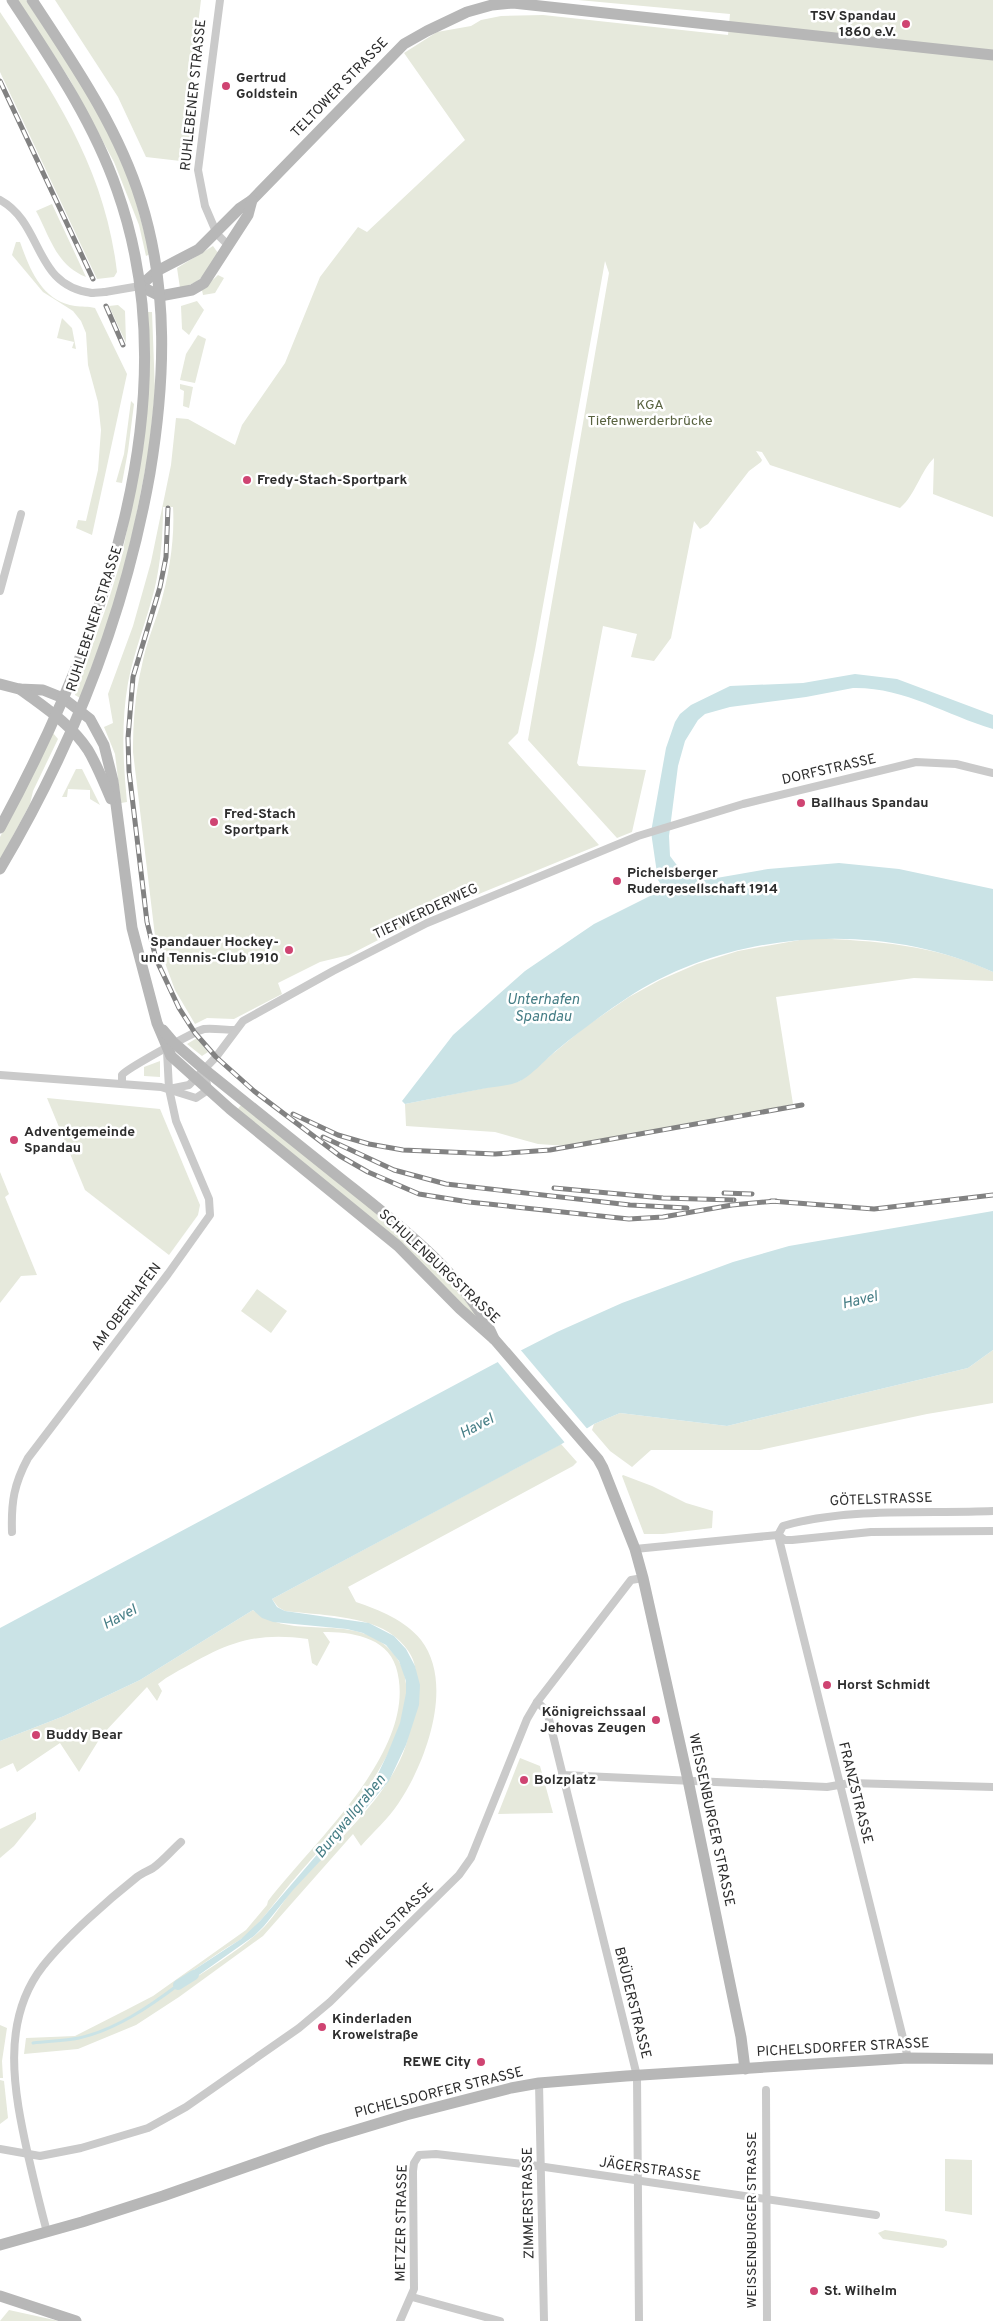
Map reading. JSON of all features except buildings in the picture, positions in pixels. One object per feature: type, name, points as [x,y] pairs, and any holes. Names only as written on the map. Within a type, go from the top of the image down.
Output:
[{"type":"street","name":"RUHLEBENER STRASSE","points":[[0,828],[56,716],[103,590],[136,460],[142,413],[145,360],[136,257],[128,225],[103,156],[69,88],[12,0]]},
{"type":"street","name":"RUHLEBENER STRASSE","points":[[0,869],[37,802],[81,712],[122,597],[144,508],[160,397],[163,355],[157,271],[142,203],[121,148],[85,81],[32,0]]},
{"type":"street","name":"RUHLEBENER STRASSE","points":[[220,0],[198,170],[205,206],[216,234],[229,246]]},
{"type":"street","name":"TELTOWER STRASSE","points":[[140,286],[157,271],[198,249],[216,234],[240,208],[252,200],[404,44],[448,20],[491,2],[993,55]]},
{"type":"street","points":[[0,200],[11,206],[24,221],[44,262],[54,275],[70,287],[92,293],[140,286],[160,296]]},
{"type":"street","name":"TELTOWER STRASSE","points":[[160,296],[192,290],[204,283],[248,215],[252,200]]},
{"type":"street","points":[[0,591],[21,514]]},
{"type":"street","name":"SCHULENBURGSTRASSE","points":[[0,684],[43,690],[63,698],[95,725],[104,745],[113,781],[115,810],[132,928],[157,1023],[170,1046],[171,1056],[208,1090],[383,1232],[460,1309],[495,1340]]},
{"type":"street","name":"SCHULENBURGSTRASSE","points":[[19,688],[56,716],[88,751],[115,810]]},
{"type":"street","name":"DORFSTRASSE","points":[[638,836],[672,824],[820,783],[916,762],[956,764],[993,772]]},
{"type":"street","name":"TIEFWERDERWEG","points":[[169,1089],[189,1085],[243,1021],[333,971],[427,923],[638,836]]},
{"type":"street","points":[[122,1083],[123,1073],[127,1070],[202,1030],[235,1030]]},
{"type":"street","points":[[169,1089],[170,1046]]},
{"type":"street","name":"SCHULENBURGSTRASSE","points":[[170,1046],[204,1069],[400,1227],[470,1297],[485,1317],[495,1340]]},
{"type":"street","points":[[204,1069],[208,1090]]},
{"type":"street","name":"TIEFWERDERWEG","points":[[0,1074],[122,1083],[169,1089],[196,1098],[208,1090]]},
{"type":"street","name":"AM OBERHAFEN","points":[[12,1532],[11,1506],[18,1476],[28,1458],[168,1274],[210,1214],[209,1198],[176,1120],[169,1089]]},
{"type":"street","points":[[495,1340],[603,1468],[635,1549],[643,1578]]},
{"type":"street","name":"GÖTELSTRASSE","points":[[778,1535],[783,1526],[806,1519],[861,1515],[993,1511]]},
{"type":"street","name":"GÖTELSTRASSE","points":[[635,1549],[778,1535],[785,1540],[792,1540],[871,1532],[993,1531]]},
{"type":"street","name":"FRANZSTRASSE","points":[[778,1535],[908,2058]]},
{"type":"street","name":"KROWELSTRASSE","points":[[0,2148],[40,2156],[80,2148],[148,2128],[186,2107],[298,2028],[330,2002],[459,1875],[471,1858],[516,1742],[537,1702],[630,1580],[643,1578]]},
{"type":"street","name":"WEISSENBURGER STRASSE","points":[[643,1578],[688,1780],[745,2069]]},
{"type":"street","name":"BRÜDERSTRASSE","points":[[537,1702],[547,1711],[637,2076],[639,2321]]},
{"type":"street","points":[[562,1775],[827,1787],[840,1784],[993,1787]]},
{"type":"street","points":[[47,2232],[18,2110],[12,2054],[17,2019],[26,1991],[42,1966],[81,1927],[138,1876],[154,1867],[181,1842]]},
{"type":"street","name":"PICHELSDORFER STRASSE","points":[[0,2245],[163,2196],[323,2140],[406,2115],[494,2092],[539,2084],[637,2076],[908,2058],[993,2058]]},
{"type":"street","name":"ZIMMERSTRASSE","points":[[539,2084],[544,2321]]},
{"type":"street","name":"WEISSENBURGER STRASSE","points":[[766,2090],[768,2199],[767,2321]]},
{"type":"street","name":"JÄGERSTRASSE","points":[[419,2154],[436,2154],[540,2167],[876,2215]]},
{"type":"street","name":"METZER STRASSE","points":[[400,2321],[414,2289],[413,2171],[414,2162],[419,2154]]},
{"type":"street","points":[[0,2296],[76,2321]]},
{"type":"street","points":[[412,2297],[500,2321]]},
{"type":"green space","points":[[18,0],[26,0],[98,109],[132,187],[150,254],[146,256],[139,225],[114,162],[70,80]]},
{"type":"green space","points":[[55,0],[201,0],[188,105],[195,111],[189,162],[146,157],[118,97]]},
{"type":"green space","name":"KGA Tiefenwerderbrücke","points":[[578,0],[993,0],[993,517],[933,494],[934,458],[910,496],[900,508],[770,465],[762,452],[756,451],[762,460],[761,462],[749,471],[708,524],[700,529],[694,521],[671,638],[654,661],[631,657],[637,634],[603,626],[577,763],[579,766],[646,770],[632,832],[617,838],[528,740],[609,273],[605,261],[535,650],[518,733],[508,743],[599,845],[425,916],[349,955],[320,962],[278,983],[282,994],[234,1019],[207,1018],[195,1024],[175,990],[155,936],[133,752],[134,719],[138,687],[146,650],[169,569],[173,532],[173,507],[163,507],[163,527],[157,577],[128,683],[123,742],[127,802],[121,803],[115,754],[104,727],[113,723],[108,694],[133,626],[151,562],[171,465],[176,418],[188,419],[235,445],[242,425],[285,363],[320,277],[358,227],[367,232],[465,140],[404,53],[437,32],[471,26],[481,20],[501,16],[543,15],[728,35],[730,14]]},
{"type":"green space","points":[[0,12],[58,104],[75,135],[89,167],[102,200],[111,235],[117,272],[114,277],[97,279],[0,72]]},
{"type":"green space","points":[[52,204],[86,277],[76,272],[61,258],[36,211]]},
{"type":"green space","points":[[16,242],[20,242],[28,263],[39,283],[54,298],[75,306],[95,308],[127,374],[92,535],[76,528],[78,520],[86,521],[98,470],[101,430],[98,402],[88,365],[86,333],[81,321],[73,311],[43,292],[12,255]]},
{"type":"green space","points":[[213,246],[218,253],[207,271],[199,280],[180,288],[177,268]]},
{"type":"green space","points":[[218,275],[224,278],[215,293],[203,295],[202,290]]},
{"type":"green space","points":[[197,301],[204,310],[189,335],[182,329],[181,306]]},
{"type":"green space","points":[[118,305],[125,311],[126,343],[109,306]]},
{"type":"green space","points":[[147,312],[152,312],[155,391],[149,450],[134,527],[114,607],[80,698],[75,695],[76,691],[121,560],[143,448],[149,370]]},
{"type":"green space","points":[[62,318],[72,328],[76,349],[72,348],[74,342],[57,338]]},
{"type":"green space","points":[[198,335],[206,339],[195,383],[180,380],[186,354]]},
{"type":"green space","points":[[180,384],[193,387],[189,408],[183,406],[184,391],[180,389]]},
{"type":"green space","points":[[131,401],[134,404],[122,483],[116,482],[124,454]]},
{"type":"green space","points":[[53,733],[58,739],[33,791],[30,804],[0,860],[0,837]]},
{"type":"green space","points":[[76,769],[82,769],[100,805],[90,799],[90,790],[68,789],[67,797],[62,797]]},
{"type":"green space","points":[[811,938],[882,943],[948,955],[993,972],[993,981],[914,978],[776,997],[793,1104],[582,1147],[538,1144],[495,1132],[406,1126],[405,1104],[520,1081],[585,1027],[629,997],[660,980],[697,964],[738,951]]},
{"type":"green space","points":[[197,1038],[208,1052],[202,1056],[187,1044]]},
{"type":"green space","points":[[160,1061],[160,1077],[144,1076],[144,1067]]},
{"type":"green space","points":[[47,1098],[160,1109],[200,1205],[198,1215],[169,1255],[85,1190]]},
{"type":"green space","points":[[241,1105],[399,1232],[456,1290],[481,1321],[237,1110]]},
{"type":"green space","points":[[0,1172],[9,1194],[5,1197],[37,1275],[21,1276],[0,1303]]},
{"type":"green space","points":[[257,1289],[287,1311],[271,1333],[241,1311]]},
{"type":"green space","points":[[993,1350],[993,1403],[927,1414],[760,1450],[651,1450],[632,1467],[610,1451],[592,1430],[594,1424],[620,1413],[727,1426],[968,1368]]},
{"type":"green space","points":[[561,1444],[577,1462],[573,1466],[348,1587],[356,1602],[391,1616],[415,1633],[431,1658],[436,1678],[433,1723],[427,1746],[408,1787],[398,1804],[385,1820],[361,1846],[353,1834],[263,1936],[179,1997],[136,2025],[78,2049],[24,2054],[26,2038],[75,2036],[153,1996],[246,1930],[287,1877],[335,1822],[358,1792],[378,1761],[393,1729],[400,1698],[396,1667],[384,1648],[376,1642],[355,1635],[323,1632],[330,1642],[317,1666],[312,1663],[308,1639],[267,1637],[250,1639],[218,1650],[166,1678],[158,1684],[162,1691],[157,1701],[147,1687],[102,1735],[79,1772],[60,1743],[17,1772],[13,1763],[0,1769],[0,1741],[64,1716],[140,1680],[253,1610],[268,1619],[284,1624],[354,1631],[370,1636],[385,1645],[403,1670],[406,1699],[398,1732],[381,1766],[360,1799],[268,1912],[243,1938],[178,1981],[189,1982],[238,1949],[265,1926],[292,1890],[356,1822],[387,1784],[406,1745],[416,1684],[415,1667],[409,1651],[394,1636],[370,1624],[342,1617],[285,1611],[278,1607],[272,1599]]},
{"type":"green space","points":[[623,1475],[652,1486],[686,1503],[713,1511],[712,1528],[663,1534],[644,1534]]},
{"type":"green space","points":[[520,1758],[540,1766],[553,1813],[498,1814]]},
{"type":"green space","points":[[36,1812],[36,1819],[14,1846],[0,1858],[0,1829]]},
{"type":"green space","points":[[0,2025],[7,2028],[2,2061],[3,2078],[0,2078]]},
{"type":"green space","points":[[0,2080],[4,2081],[8,2118],[0,2124]]},
{"type":"green space","points":[[945,2159],[972,2160],[972,2215],[945,2211]]},
{"type":"green space","points":[[885,2230],[944,2239],[947,2241],[947,2245],[943,2248],[883,2239],[878,2233]]},
{"type":"green space","points":[[9,2310],[59,2321],[0,2321]]},
{"type":"water","name":"Unterhafen Spandau","points":[[855,674],[897,679],[993,715],[993,729],[890,692],[853,688],[806,697],[730,707],[705,714],[698,720],[685,741],[678,766],[669,836],[670,856],[682,872],[705,880],[768,869],[839,863],[899,869],[993,889],[993,972],[949,955],[902,944],[855,939],[807,940],[759,946],[712,958],[668,975],[627,998],[600,1016],[553,1053],[529,1075],[516,1083],[405,1104],[402,1101],[453,1035],[525,971],[594,924],[664,889],[658,880],[651,832],[666,748],[675,722],[680,714],[691,705],[730,686],[803,683]]},
{"type":"water","name":"Havel","points":[[993,1211],[993,1350],[968,1368],[727,1426],[620,1413],[594,1424],[560,1445],[272,1599],[277,1607],[285,1611],[369,1623],[394,1636],[406,1649],[415,1666],[420,1685],[419,1705],[406,1745],[389,1781],[335,1845],[293,1890],[264,1926],[254,1936],[189,1982],[177,1981],[241,1939],[260,1921],[339,1829],[374,1782],[400,1723],[406,1693],[406,1681],[399,1661],[386,1645],[363,1633],[347,1629],[273,1622],[262,1618],[253,1610],[140,1680],[64,1716],[0,1741],[0,1628],[494,1364],[557,1332],[622,1303],[733,1262],[789,1246]]},
{"type":"pier","points":[[519,1348],[589,1431],[566,1444],[496,1360]]},
{"type":"waterway","name":"Burgwallgraben","points":[[178,1985],[194,1975]]},
{"type":"waterway","points":[[33,2043],[79,2038],[106,2029],[143,2009],[178,1985]]},
{"type":"railway","points":[[0,81],[93,279]]},
{"type":"railway","points":[[106,306],[123,345]]},
{"type":"railway","points":[[168,508],[166,557],[160,587],[133,677],[128,738],[129,771],[147,922],[156,959],[179,1008],[195,1033],[216,1057],[254,1091],[340,1156],[368,1172],[419,1194],[469,1202],[629,1219],[663,1217],[732,1205],[776,1201]]},
{"type":"railway","points":[[293,1114],[338,1135],[369,1144],[403,1150],[495,1154],[550,1150],[802,1105]]},
{"type":"railway","points":[[323,1137],[394,1170],[446,1184],[630,1205],[687,1208]]},
{"type":"railway","points":[[554,1188],[663,1198],[734,1200]]},
{"type":"railway","points":[[724,1193],[752,1194]]},
{"type":"railway","points":[[771,1201],[874,1209],[993,1195]]},
{"type":"place","name":"TSV Spandau 1860 e.V.","points":[[906,24]]},
{"type":"place","name":"Gertrud Goldstein","points":[[226,86]]},
{"type":"place","name":"Fredy-Stach-Sportpark","points":[[247,480]]},
{"type":"place","name":"Ballhaus Spandau","points":[[801,803]]},
{"type":"place","name":"Fred-Stach Sportpark","points":[[214,822]]},
{"type":"place","name":"Pichelsberger Rudergesellschaft 1914","points":[[617,881]]},
{"type":"place","name":"Spandauer Hockey- und Tennis-Club 1910","points":[[289,950]]},
{"type":"place","name":"Adventgemeinde Spandau","points":[[14,1140]]},
{"type":"place","name":"Horst Schmidt","points":[[827,1685]]},
{"type":"place","name":"Königreichssaal Jehovas Zeugen","points":[[656,1720]]},
{"type":"place","name":"Buddy Bear","points":[[36,1735]]},
{"type":"place","name":"Bolzplatz","points":[[524,1780]]},
{"type":"place","name":"Kinderladen Krowelstraße","points":[[322,2027]]},
{"type":"place","name":"REWE City","points":[[481,2062]]},
{"type":"place","name":"St. Wilhelm","points":[[814,2291]]}]
